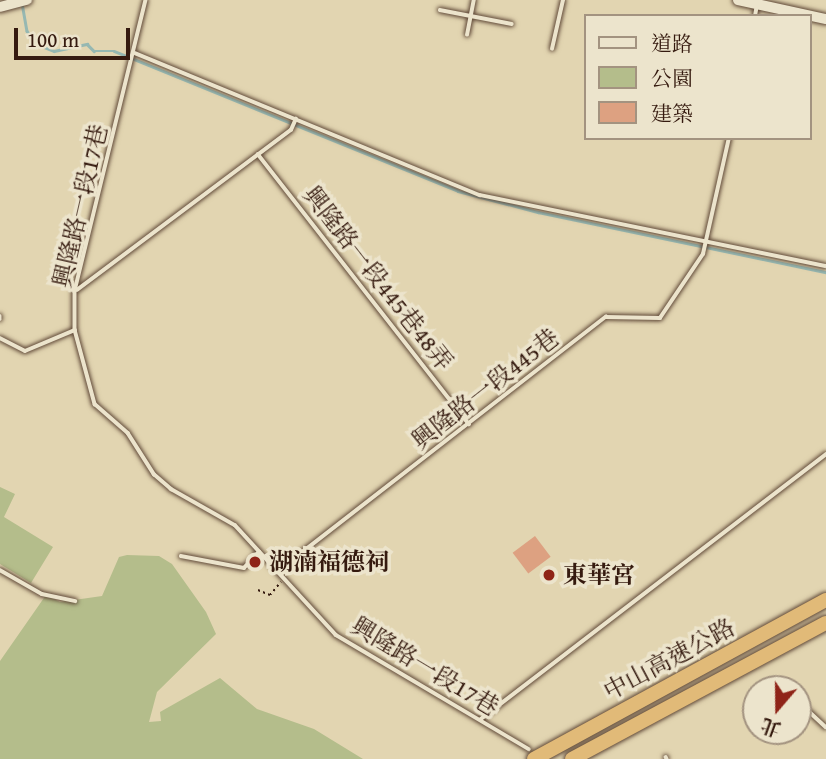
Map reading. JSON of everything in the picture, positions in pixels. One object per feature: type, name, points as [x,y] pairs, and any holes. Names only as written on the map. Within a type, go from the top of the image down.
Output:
[{"type":"highway","name":"中山高速公路","points":[[532,754],[826,600]]},
{"type":"highway","name":"中山高速公路","points":[[572,759],[826,623]]},
{"type":"street","points":[[738,0],[757,7],[797,14]]},
{"type":"street","points":[[0,7],[23,1]]},
{"type":"lane","name":"興隆路一段17巷","points":[[146,0],[75,291],[75,330],[95,404],[128,433],[153,474],[171,489],[235,525],[336,635],[481,720],[532,754]]},
{"type":"lane","points":[[467,35],[474,0]]},
{"type":"lane","points":[[552,50],[563,0]]},
{"type":"lane","points":[[440,10],[512,24]]},
{"type":"lane","points":[[134,54],[480,195],[826,266]]},
{"type":"lane","points":[[75,291],[293,127],[295,120]]},
{"type":"lane","points":[[708,242],[729,140]]},
{"type":"lane","name":"興隆路一段445巷48弄","points":[[258,154],[469,424]]},
{"type":"lane","name":"興隆路一段445巷","points":[[278,571],[606,317],[660,318],[708,242]]},
{"type":"lane","points":[[0,338],[25,351],[75,330]]},
{"type":"lane","points":[[481,720],[826,454]]},
{"type":"lane","points":[[181,556],[244,568],[259,552]]},
{"type":"lane","points":[[0,570],[42,594],[75,601]]},
{"type":"lane","points":[[812,714],[826,727]]},
{"type":"path","points":[[258,590],[270,595],[284,578]]},
{"type":"green space","points":[[0,487],[15,494],[4,517],[53,547],[31,583],[0,564]]},
{"type":"green space","points":[[159,556],[172,564],[206,612],[216,634],[157,692],[149,722],[161,721],[160,712],[220,678],[257,709],[314,729],[363,759],[0,759],[0,661],[46,595],[60,602],[102,596],[119,557]]},
{"type":"building","points":[[535,536],[551,557],[528,574],[513,553]]},
{"type":"waterway","points":[[22,3],[27,31],[39,45],[54,51],[87,44],[94,51],[114,51],[458,191],[538,212],[826,272]]},
{"type":"place","name":"湖湳福德祠","points":[[255,562]]},
{"type":"place","name":"東華宮","points":[[549,575]]}]
